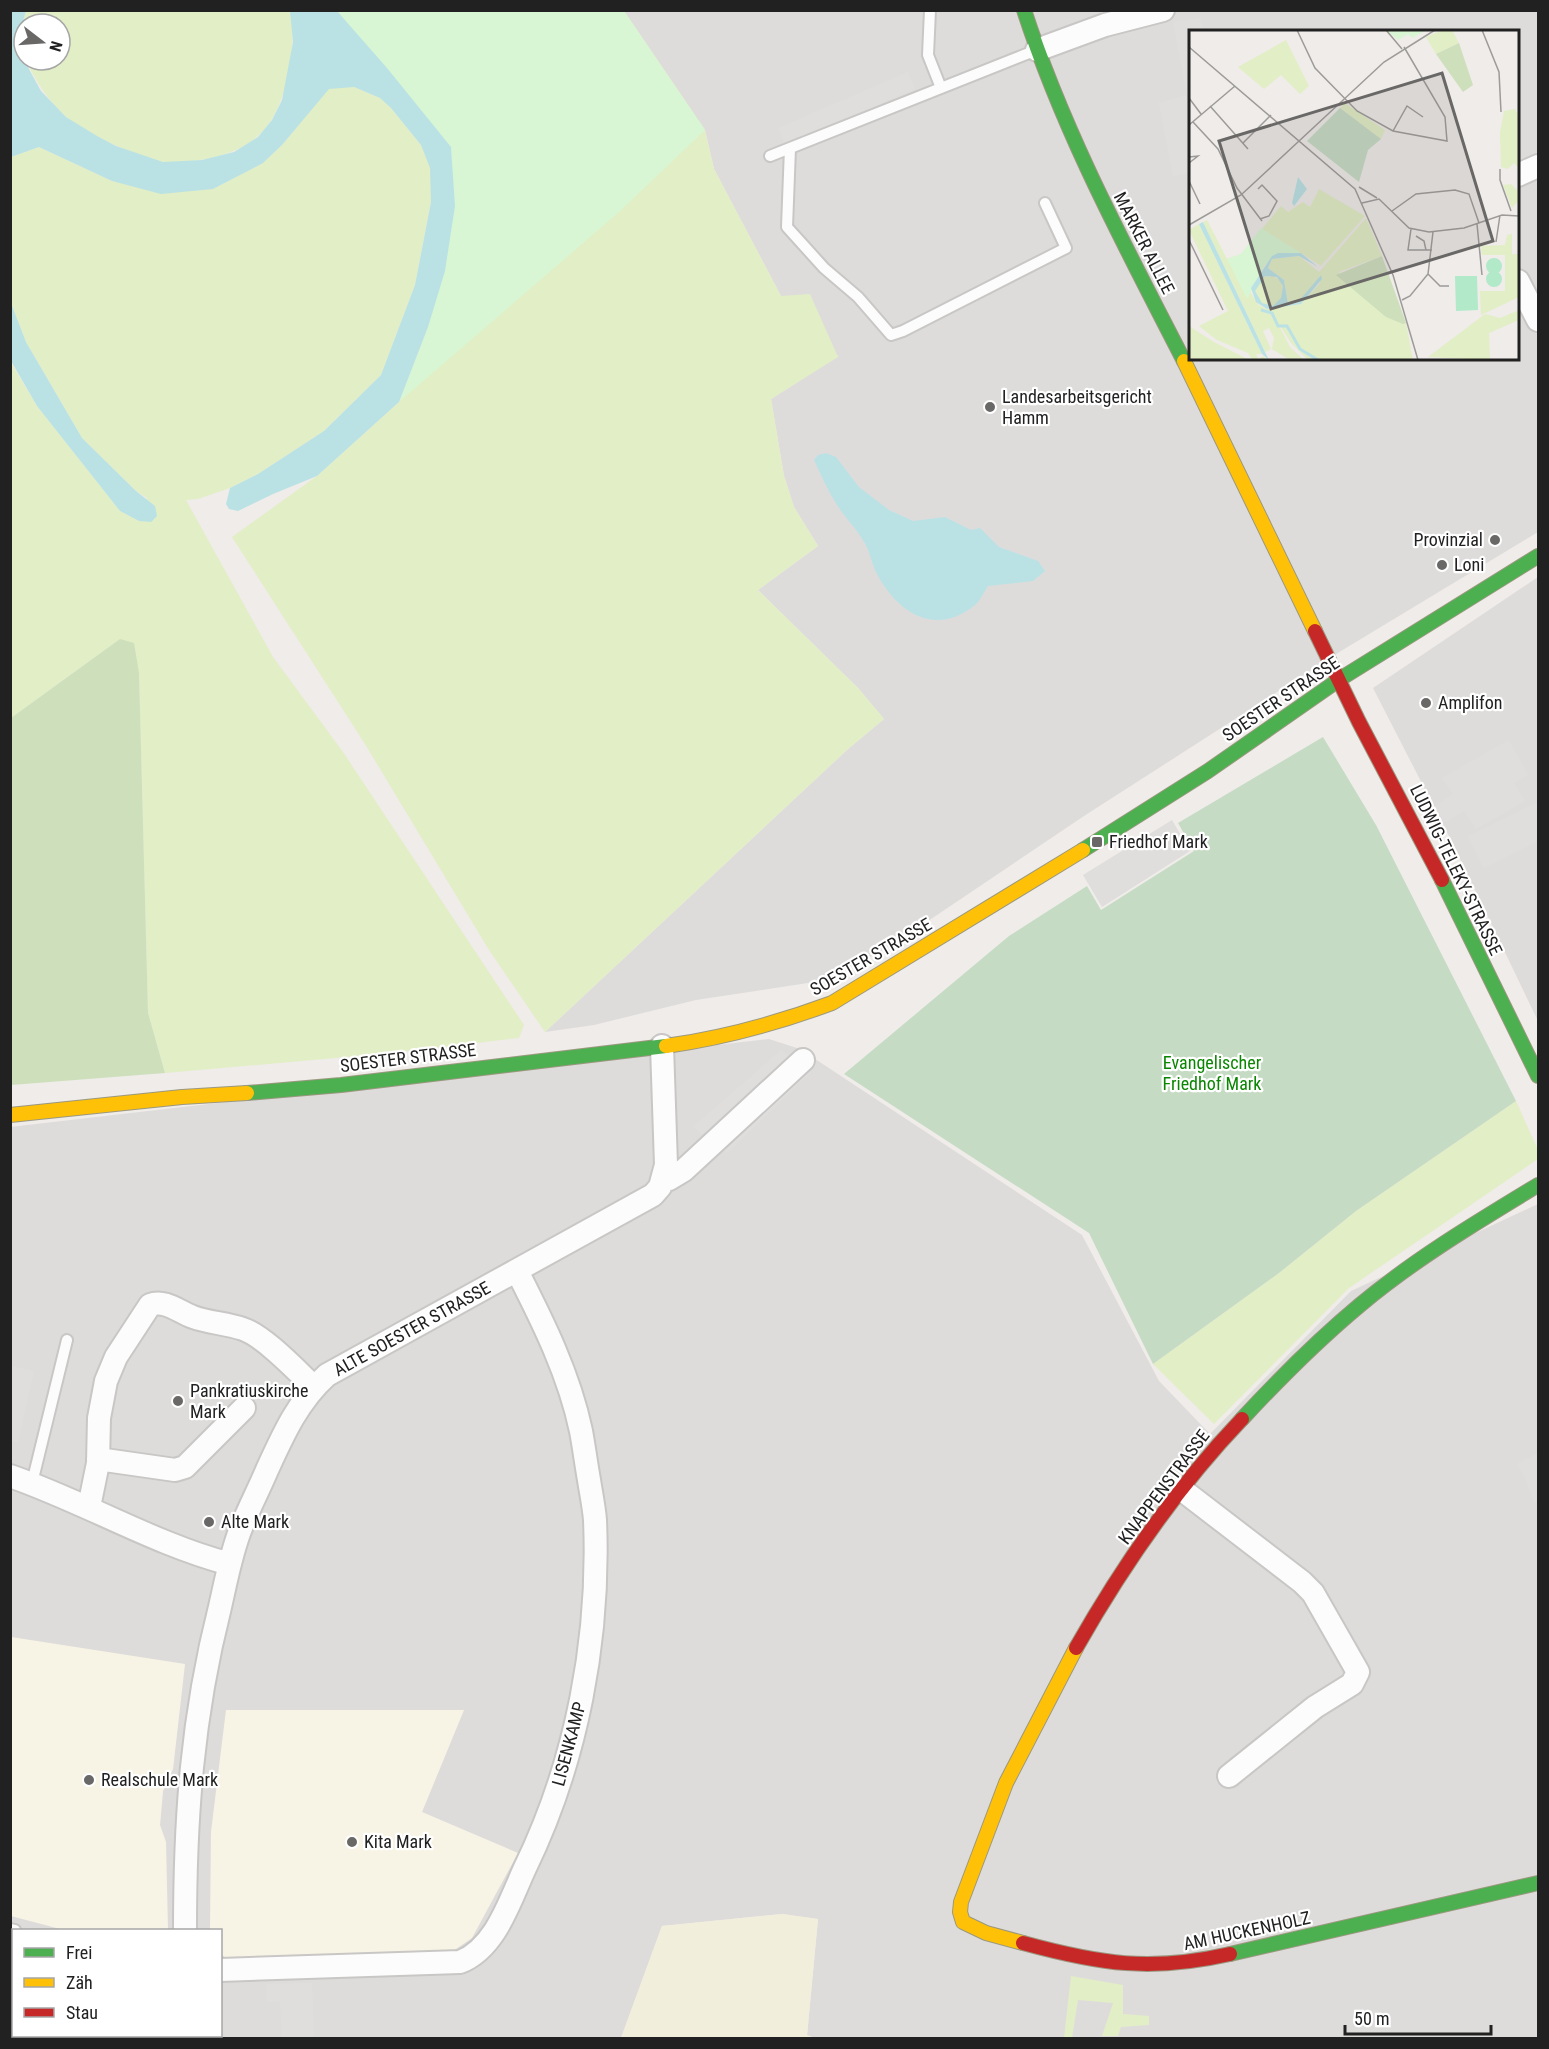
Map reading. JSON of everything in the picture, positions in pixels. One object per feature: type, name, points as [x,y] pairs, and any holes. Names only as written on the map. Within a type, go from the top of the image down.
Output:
[{"type":"street","name":"MARKER ALLEE","points":[[1024,10],[1037,50],[1090,177],[1205,403],[1340,679]]},
{"type":"street","points":[[1037,50],[1105,25],[1163,10]]},
{"type":"street","points":[[1519,175],[1539,166]]},
{"type":"street","points":[[1519,283],[1539,320]]},
{"type":"street","name":"SOESTER STRASSE","points":[[10,1115],[183,1097],[317,1088],[662,1046],[757,1030],[800,1017],[832,1004],[1041,878],[1154,806],[1340,679],[1539,556]]},
{"type":"street","name":"LUDWIG-TELEKY-STRASSE","points":[[1340,679],[1359,722],[1412,820],[1539,1076]]},
{"type":"street","points":[[662,1046],[666,1165],[664,1178]]},
{"type":"street","name":"ALTE SOESTER STRASSE","points":[[185,1929],[186,1836],[195,1736],[206,1662],[241,1529],[286,1430],[300,1406],[314,1387],[327,1375],[653,1195],[664,1178],[669,1179],[684,1170],[803,1060]]},
{"type":"street","name":"KNAPPENSTRASSE","points":[[963,1922],[960,1912],[961,1902],[1006,1783],[1099,1608],[1181,1489],[1223,1439],[1287,1371],[1361,1304],[1450,1238],[1539,1185]]},
{"type":"street","name":"LISENKAMP","points":[[222,1970],[460,1962],[471,1958],[495,1929],[549,1814],[569,1751],[581,1701],[596,1578],[595,1517],[581,1430],[564,1374],[546,1328],[517,1271]]},
{"type":"street","points":[[89,1507],[98,1459],[99,1418],[106,1381],[116,1357],[150,1305],[156,1302],[193,1317],[245,1329],[279,1353],[314,1387]]},
{"type":"street","points":[[98,1459],[175,1470],[185,1467],[244,1408]]},
{"type":"street","points":[[10,1476],[89,1507],[150,1536],[230,1564]]},
{"type":"street","points":[[1181,1489],[1302,1582],[1313,1593],[1358,1672],[1352,1684],[1315,1707],[1228,1776]]},
{"type":"street","name":"AM HUCKENHOLZ","points":[[963,1922],[977,1930],[1069,1954],[1114,1963],[1168,1965],[1288,1942],[1539,1883]]},
{"type":"lane","points":[[930,10],[928,55],[941,88]]},
{"type":"lane","points":[[770,156],[1037,50]]},
{"type":"lane","points":[[790,148],[787,227],[824,268],[858,297],[891,335],[1066,248],[1045,203]]},
{"type":"lane","points":[[32,1483],[67,1340]]},
{"type":"shaded area","points":[[624,11],[1538,11],[1538,532],[1341,651],[1084,816],[888,948],[821,981],[696,1000],[594,1025],[545,1032],[848,749],[884,719],[858,688],[758,590],[818,546],[794,507],[784,476],[771,399],[838,356],[781,296],[714,169],[705,130]]},
{"type":"shaded area","points":[[1200,18],[1203,30],[1189,30],[1189,173],[1173,176],[1159,103],[1187,95],[1173,22]]},
{"type":"shaded area","points":[[908,72],[915,89],[785,144],[778,128]]},
{"type":"shaded area","points":[[1538,577],[1538,1021],[1450,838],[1373,688]]},
{"type":"shaded area","points":[[1509,740],[1528,775],[1514,783],[1525,801],[1476,829],[1464,811],[1444,823],[1435,806],[1453,794],[1442,778]]},
{"type":"shaded area","points":[[1538,802],[1538,841],[1484,868],[1468,836]]},
{"type":"shaded area","points":[[1172,820],[1190,851],[1102,907],[1083,875]]},
{"type":"shaded area","points":[[769,1039],[800,1049],[1082,1235],[1159,1381],[1210,1434],[1351,1291],[1538,1204],[1538,2038],[815,2038],[807,2036],[818,1919],[782,1914],[662,1926],[621,2038],[11,2038],[10,1127]]},
{"type":"shaded area","points":[[781,1050],[811,1072],[727,1153],[693,1127]]},
{"type":"shaded area","points":[[11,1366],[34,1371],[18,1442],[11,1441]]},
{"type":"shaded area","points":[[1538,1453],[1538,1501],[1534,1503],[1526,1480],[1517,1464]]},
{"type":"shaded area","name":"Realschule Mark","points":[[11,1637],[185,1664],[173,1769],[163,1791],[160,1825],[166,1842],[168,1929],[60,1929],[11,1916]]},
{"type":"shaded area","name":"Kita Mark","points":[[226,1710],[464,1710],[422,1812],[518,1853],[472,1938],[453,1951],[227,1959],[222,1955],[222,1929],[210,1929],[211,1832]]},
{"type":"shaded area","points":[[782,1914],[818,1919],[807,2035],[815,2038],[621,2038],[662,1926]]},
{"type":"shaded area","points":[[312,1983],[314,2038],[282,2038],[280,2001],[267,2002],[266,1984]]},
{"type":"green space","points":[[290,10],[293,36],[287,79],[280,102],[274,116],[259,135],[227,153],[188,162],[164,162],[141,156],[98,137],[73,122],[47,96],[32,72],[72,72],[72,12],[26,11]]},
{"type":"green space","points":[[337,11],[624,11],[705,130],[714,169],[781,296],[810,294],[838,357],[771,399],[784,476],[794,507],[818,546],[758,590],[858,688],[884,719],[848,749],[545,1032],[489,950],[365,744],[232,537],[317,476],[399,402],[428,327],[451,147]]},
{"type":"green space","points":[[337,11],[624,11],[705,130],[619,212],[399,402],[428,327],[451,147]]},
{"type":"green space","points":[[354,87],[380,98],[391,108],[421,145],[431,168],[431,202],[415,285],[381,375],[324,431],[258,474],[230,488],[198,499],[186,500],[273,657],[343,752],[524,1025],[519,1038],[392,1053],[165,1073],[148,1013],[139,673],[120,639],[11,718],[10,361],[37,406],[120,511],[139,521],[147,498],[136,491],[82,438],[26,342],[11,303],[11,157],[39,147],[112,181],[213,189],[264,162],[282,145],[329,88]]},
{"type":"green space","points":[[120,639],[134,643],[139,673],[148,1013],[165,1073],[11,1085],[11,718]]},
{"type":"green space","name":"Evangelischer Friedhof Mark","points":[[1323,737],[1376,825],[1516,1101],[1356,1211],[1279,1273],[1153,1364],[1089,1233],[844,1074],[1009,936],[1087,886],[1101,910],[1194,851],[1178,823]]},
{"type":"green space","points":[[1516,1101],[1538,1150],[1538,1159],[1349,1288],[1214,1424],[1153,1364],[1279,1273],[1356,1211]]},
{"type":"green space","points":[[1071,1976],[1123,1985],[1123,2014],[1149,2016],[1149,2025],[1121,2027],[1118,2036],[1102,2036],[1113,2003],[1078,2000],[1072,2038],[1064,2038]]},
{"type":"water","points":[[10,11],[26,11],[12,12],[12,72],[31,72],[41,91],[66,117],[97,136],[116,146],[163,162],[202,160],[234,152],[258,137],[272,120],[282,100],[293,42],[290,11],[337,11],[451,147],[455,206],[445,271],[428,327],[399,402],[317,476],[238,511],[229,509],[226,504],[230,488],[258,474],[324,431],[381,375],[415,285],[431,202],[430,168],[421,145],[380,98],[354,87],[329,89],[282,145],[263,163],[213,189],[161,194],[112,181],[39,147],[11,157]]},
{"type":"water","points":[[11,303],[26,342],[82,438],[136,491],[155,506],[157,516],[151,522],[139,521],[120,511],[37,406],[11,361]]},
{"type":"water","points":[[826,453],[836,457],[859,487],[889,510],[913,521],[945,517],[971,530],[980,528],[999,547],[1038,561],[1045,571],[1033,581],[988,586],[977,603],[960,615],[931,620],[918,616],[894,599],[884,586],[874,568],[866,545],[840,510],[814,460],[818,455]]},
{"type":"traffic: fast","points":[[1024,10],[1040,56],[1077,145],[1118,232],[1184,361]]},
{"type":"traffic: fast","points":[[1083,850],[1208,771],[1340,679],[1538,556]]},
{"type":"traffic: fast","points":[[1442,880],[1538,1076]]},
{"type":"traffic: fast","points":[[247,1093],[341,1085],[666,1046]]},
{"type":"traffic: fast","points":[[1242,1419],[1314,1346],[1381,1288],[1447,1242],[1538,1185]]},
{"type":"traffic: fast","points":[[1230,1954],[1538,1883]]},
{"type":"traffic: slow","points":[[1184,361],[1315,631]]},
{"type":"traffic: slow","points":[[666,1046],[750,1029],[832,1003],[1083,850]]},
{"type":"traffic: slow","points":[[10,1115],[182,1097],[247,1093]]},
{"type":"traffic: slow","points":[[1023,1943],[986,1933],[963,1922],[960,1912],[961,1902],[1006,1783],[1076,1648]]},
{"type":"traffic: jam","points":[[1315,631],[1359,722],[1442,880]]},
{"type":"traffic: jam","points":[[1076,1648],[1112,1588],[1173,1500],[1242,1419]]},
{"type":"traffic: jam","points":[[1023,1943],[1077,1956],[1126,1963],[1175,1963],[1230,1954]]},
{"type":"place","name":"Landesarbeitsgericht Hamm","points":[[990,407]]},
{"type":"place","name":"Provinzial","points":[[1495,540]]},
{"type":"place","name":"Loni","points":[[1442,565]]},
{"type":"place","name":"Amplifon","points":[[1426,703]]},
{"type":"place","name":"Friedhof Mark","points":[[1097,842]]},
{"type":"place","name":"Pankratiuskirche Mark","points":[[178,1401]]},
{"type":"place","name":"Alte Mark","points":[[209,1522]]},
{"type":"place","name":"Realschule Mark","points":[[89,1780]]},
{"type":"place","name":"Kita Mark","points":[[352,1842]]}]
